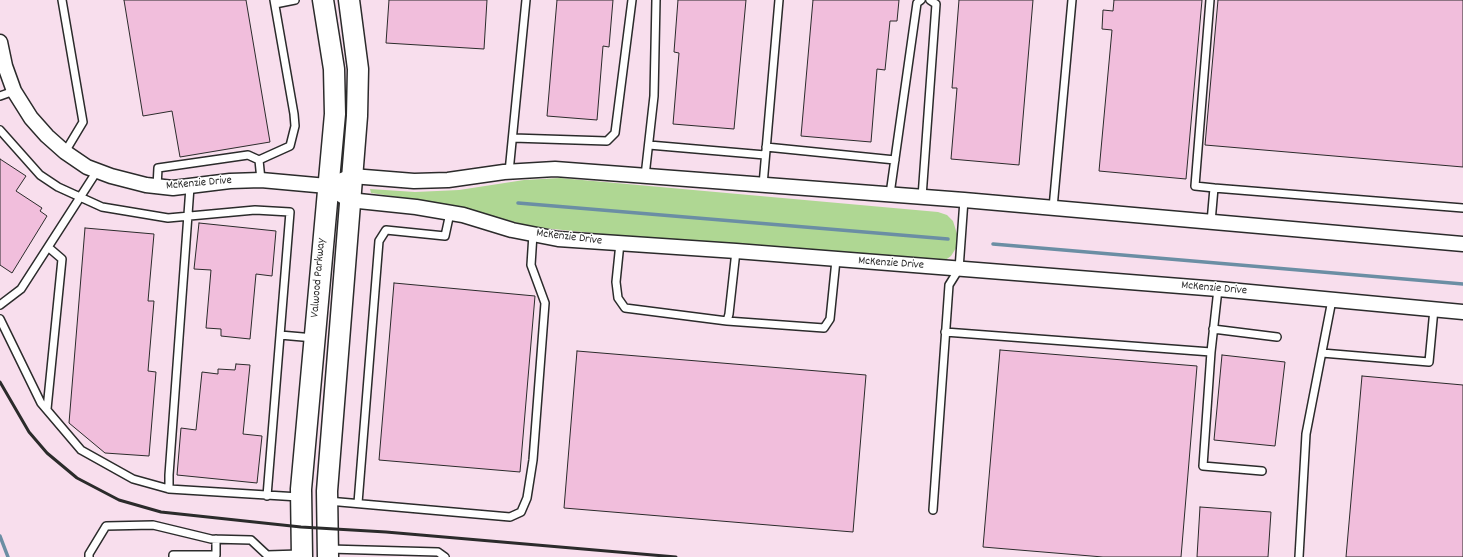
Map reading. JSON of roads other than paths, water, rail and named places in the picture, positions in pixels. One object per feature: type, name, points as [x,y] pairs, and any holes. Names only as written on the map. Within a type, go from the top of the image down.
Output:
[{"type":"main road","name":"Valwood Parkway","points":[[302,555],[301,498],[334,114],[334,81],[323,0]]},
{"type":"main road","name":"Valwood Parkway","points":[[328,553],[327,501],[349,200],[357,116],[358,69],[349,0]]},
{"type":"street","name":"McKenzie Drive","points":[[0,42],[5,66],[14,91],[31,118],[47,136],[79,162],[97,171],[129,181],[157,187],[190,187],[230,181],[261,180],[327,186],[352,176],[414,181],[448,180],[509,172],[555,169],[922,196],[1463,244]]},
{"type":"street","name":"McKenzie Drive","points":[[327,186],[349,200],[416,207],[450,213],[558,239],[736,251],[1218,290],[1463,312]]},
{"type":"lane","points":[[62,0],[82,122],[65,152]]},
{"type":"lane","points":[[157,187],[158,168],[248,155],[260,160],[290,146],[295,126],[275,2],[295,0]]},
{"type":"lane","points":[[509,172],[526,0]]},
{"type":"lane","points":[[513,138],[606,141],[615,133],[632,0]]},
{"type":"lane","points":[[645,176],[654,96],[656,0]]},
{"type":"lane","points":[[763,185],[779,0]]},
{"type":"lane","points":[[890,194],[917,3],[921,0]]},
{"type":"lane","points":[[922,196],[936,4],[930,0]]},
{"type":"lane","points":[[1053,208],[1072,0]]},
{"type":"lane","points":[[1210,0],[1195,186],[1463,208]]},
{"type":"lane","points":[[0,96],[14,91]]},
{"type":"lane","points":[[0,130],[40,175],[58,187],[102,207],[141,215],[168,218],[255,210],[290,212],[267,496]]},
{"type":"lane","points":[[649,145],[765,155]]},
{"type":"lane","points":[[766,147],[895,160]]},
{"type":"lane","points":[[260,160],[261,180]]},
{"type":"lane","points":[[0,305],[21,289],[97,171]]},
{"type":"lane","points":[[169,489],[169,467],[190,187]]},
{"type":"lane","points":[[1212,222],[1214,188]]},
{"type":"lane","points":[[932,510],[949,286],[959,269],[964,200]]},
{"type":"lane","points":[[358,503],[379,241],[386,230],[445,236],[450,213]]},
{"type":"lane","points":[[327,501],[510,517],[521,512],[527,498],[533,460],[545,303],[531,265],[533,234]]},
{"type":"lane","points":[[620,243],[616,282],[618,298],[625,308],[727,321],[824,328],[830,319],[836,260]]},
{"type":"lane","points":[[47,409],[62,259],[48,248]]},
{"type":"lane","points":[[727,321],[736,251]]},
{"type":"lane","points":[[1218,290],[1210,352],[1203,466],[1262,471]]},
{"type":"lane","points":[[1299,557],[1306,434],[1332,300]]},
{"type":"lane","points":[[1322,353],[1429,362],[1434,309]]},
{"type":"lane","points":[[0,319],[42,403],[81,450],[133,479],[169,489],[301,498]]},
{"type":"lane","points":[[1214,330],[1277,337]]},
{"type":"lane","points":[[945,332],[1210,352]]},
{"type":"lane","points":[[280,335],[314,338]]},
{"type":"lane","points":[[89,557],[89,554],[106,526],[154,525],[216,539],[251,540],[267,555],[302,555]]},
{"type":"lane","points":[[174,557],[173,555],[216,555],[216,539]]},
{"type":"lane","points":[[328,553],[438,552],[445,557]]},
{"type":"waterway","points":[[518,203],[948,239]]},
{"type":"waterway","points":[[993,244],[1463,284]]},
{"type":"waterway","points":[[0,536],[8,557]]},
{"type":"railway","points":[[0,382],[29,432],[47,453],[77,478],[119,500],[161,512],[301,527],[386,532],[676,557]]}]
